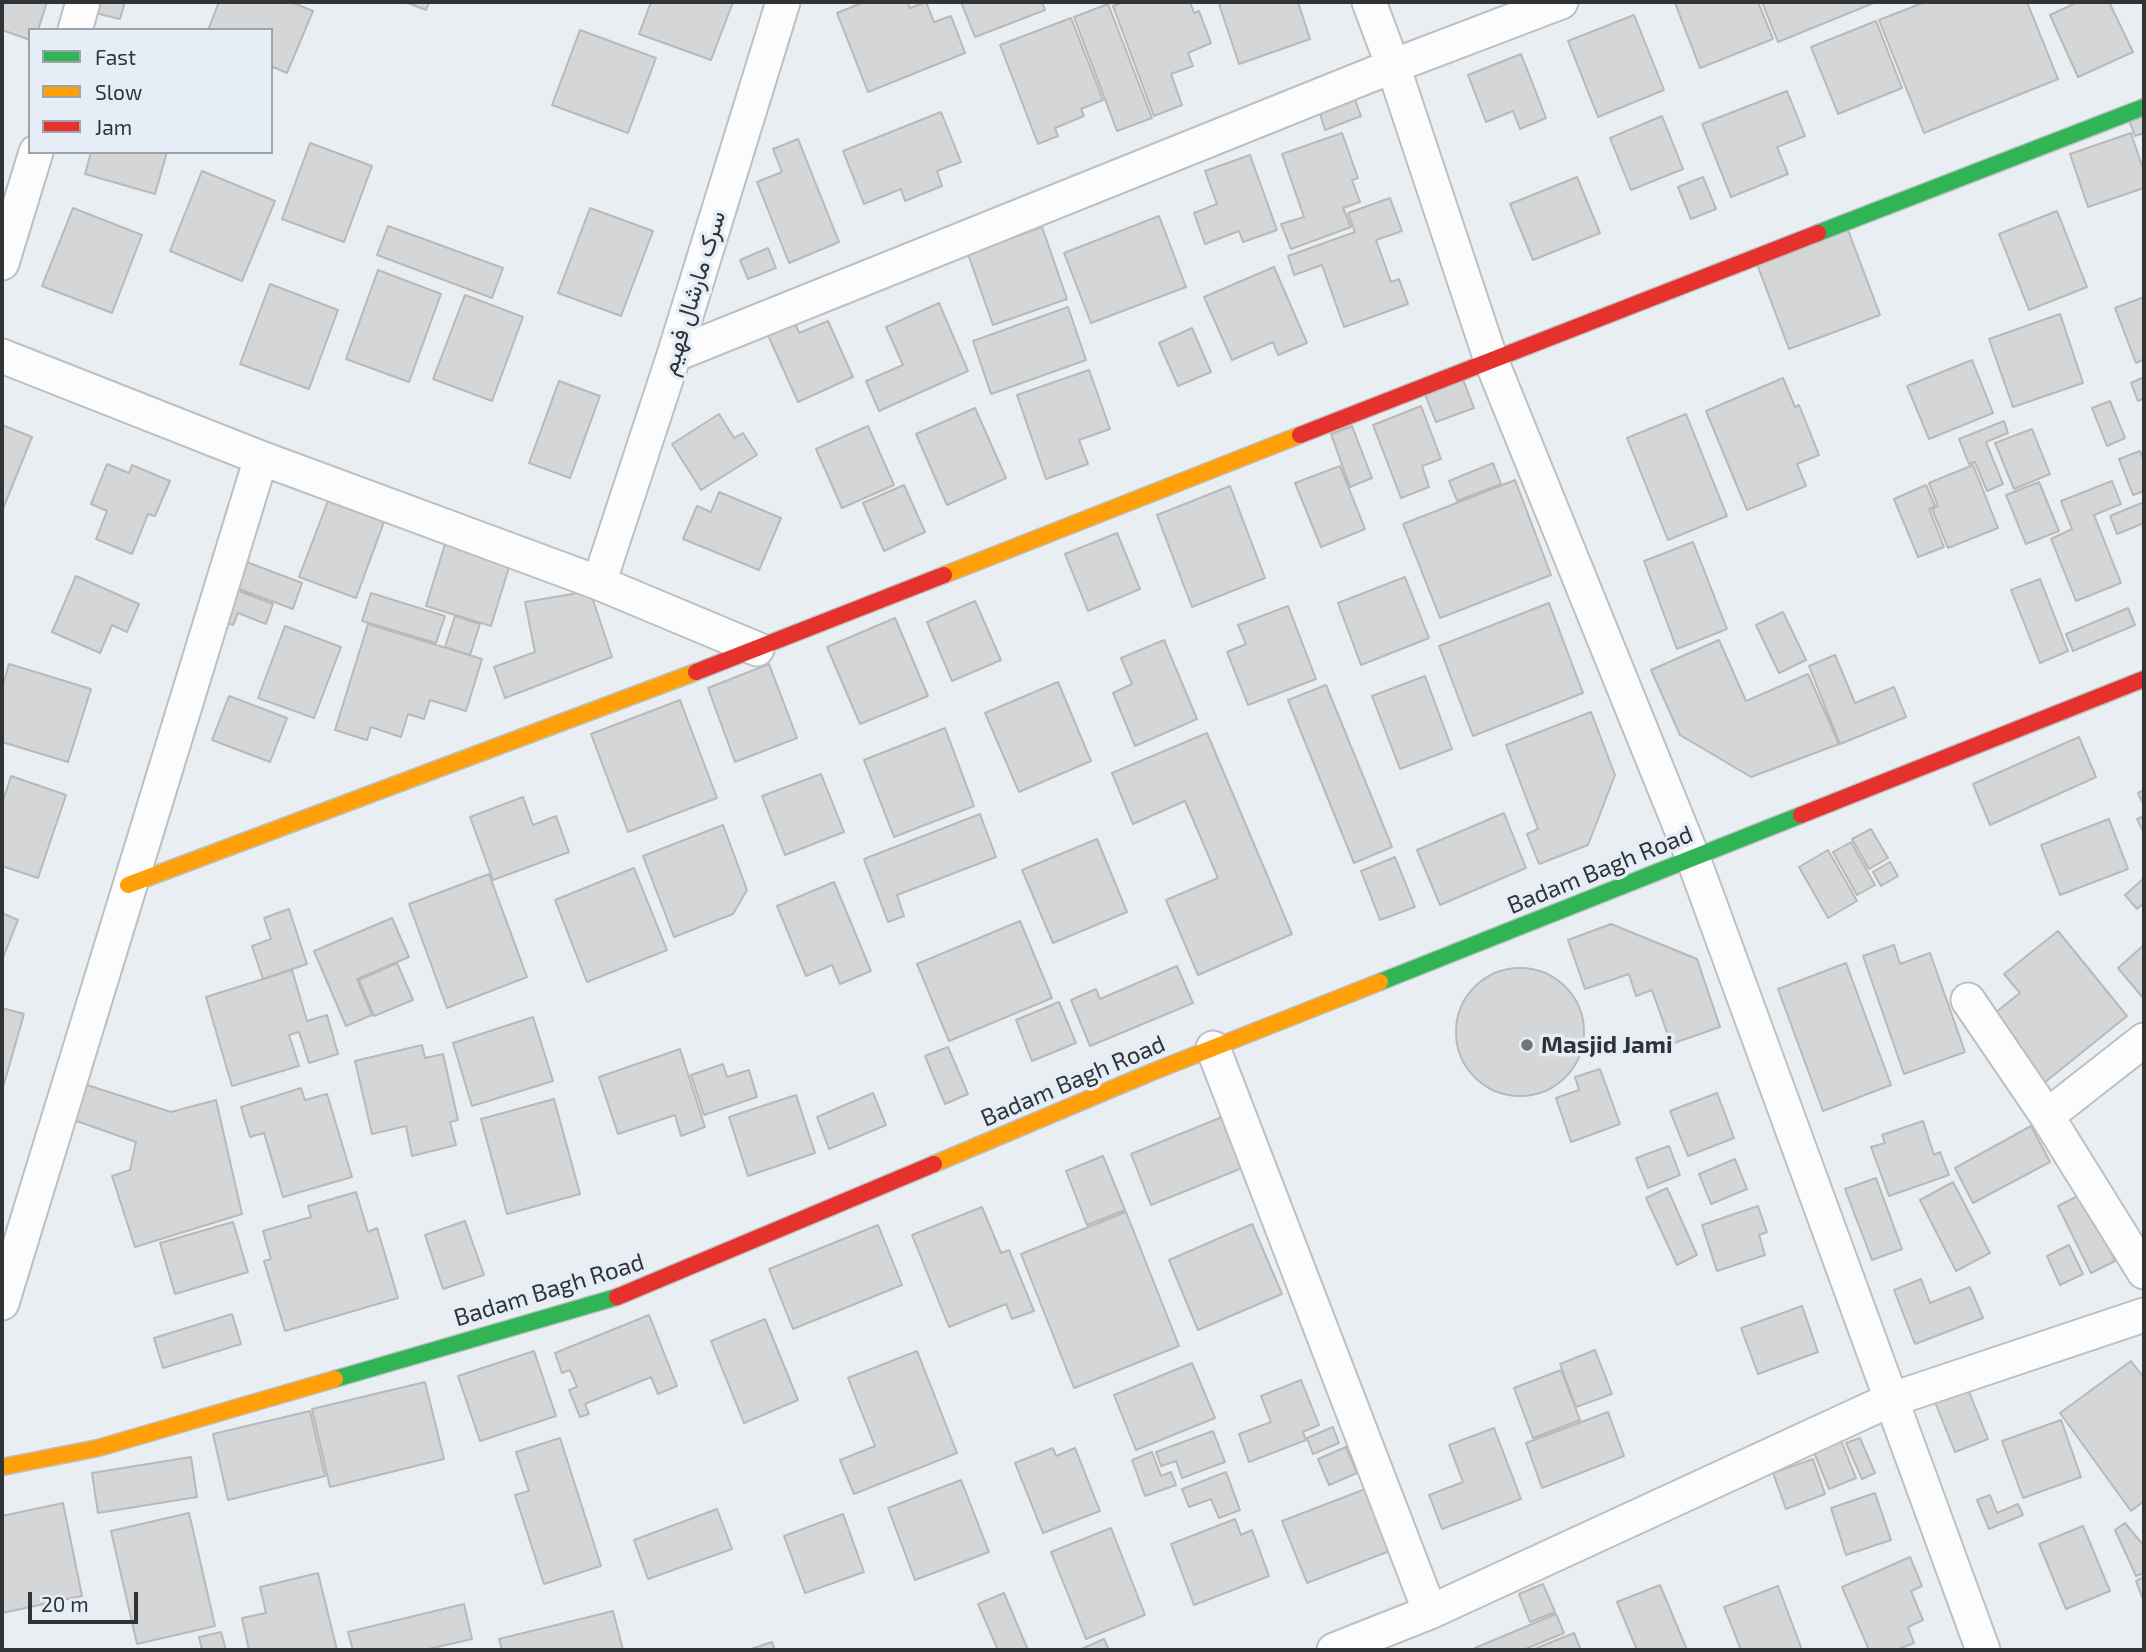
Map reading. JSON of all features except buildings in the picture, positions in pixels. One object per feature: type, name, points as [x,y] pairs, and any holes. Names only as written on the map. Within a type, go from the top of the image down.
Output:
[{"type":"main road","points":[[128,885],[757,649],[2144,107]]},
{"type":"main road","name":"Badam Bagh Road","points":[[2,1467],[98,1448],[621,1296],[1213,1048],[2144,680]]},
{"type":"street","points":[[76,28],[83,2]]},
{"type":"street","name":"سرک مارشال فهیم","points":[[599,583],[674,355],[783,2]]},
{"type":"street","points":[[1369,2],[1491,360],[1693,858],[1983,1650]]},
{"type":"street","points":[[674,355],[1393,66],[1561,2]]},
{"type":"street","points":[[2,263],[35,154]]},
{"type":"street","points":[[2,356],[261,458],[599,583],[757,649]]},
{"type":"street","points":[[2,1303],[11,1245],[128,885],[261,458]]},
{"type":"street","points":[[1968,1000],[2047,1116],[2144,1272]]},
{"type":"street","points":[[2047,1116],[2144,1040]]},
{"type":"street","points":[[1213,1048],[1430,1612]]},
{"type":"street","points":[[1334,1650],[1430,1612],[1890,1400],[2144,1315]]},
{"type":"traffic: fast","points":[[1818,233],[2144,107]]},
{"type":"traffic: fast","points":[[1380,982],[1801,815]]},
{"type":"traffic: fast","points":[[335,1379],[617,1297]]},
{"type":"traffic: slow","points":[[944,575],[1300,435]]},
{"type":"traffic: slow","points":[[128,885],[696,672]]},
{"type":"traffic: slow","points":[[934,1164],[1152,1072],[1380,982]]},
{"type":"traffic: slow","points":[[2,1467],[98,1448],[335,1379]]},
{"type":"traffic: jam","points":[[1300,435],[1818,233]]},
{"type":"traffic: jam","points":[[696,672],[944,575]]},
{"type":"traffic: jam","points":[[1801,815],[2144,679]]},
{"type":"traffic: jam","points":[[617,1297],[934,1164]]},
{"type":"place","name":"Masjid Jami","points":[[1527,1045]]}]
